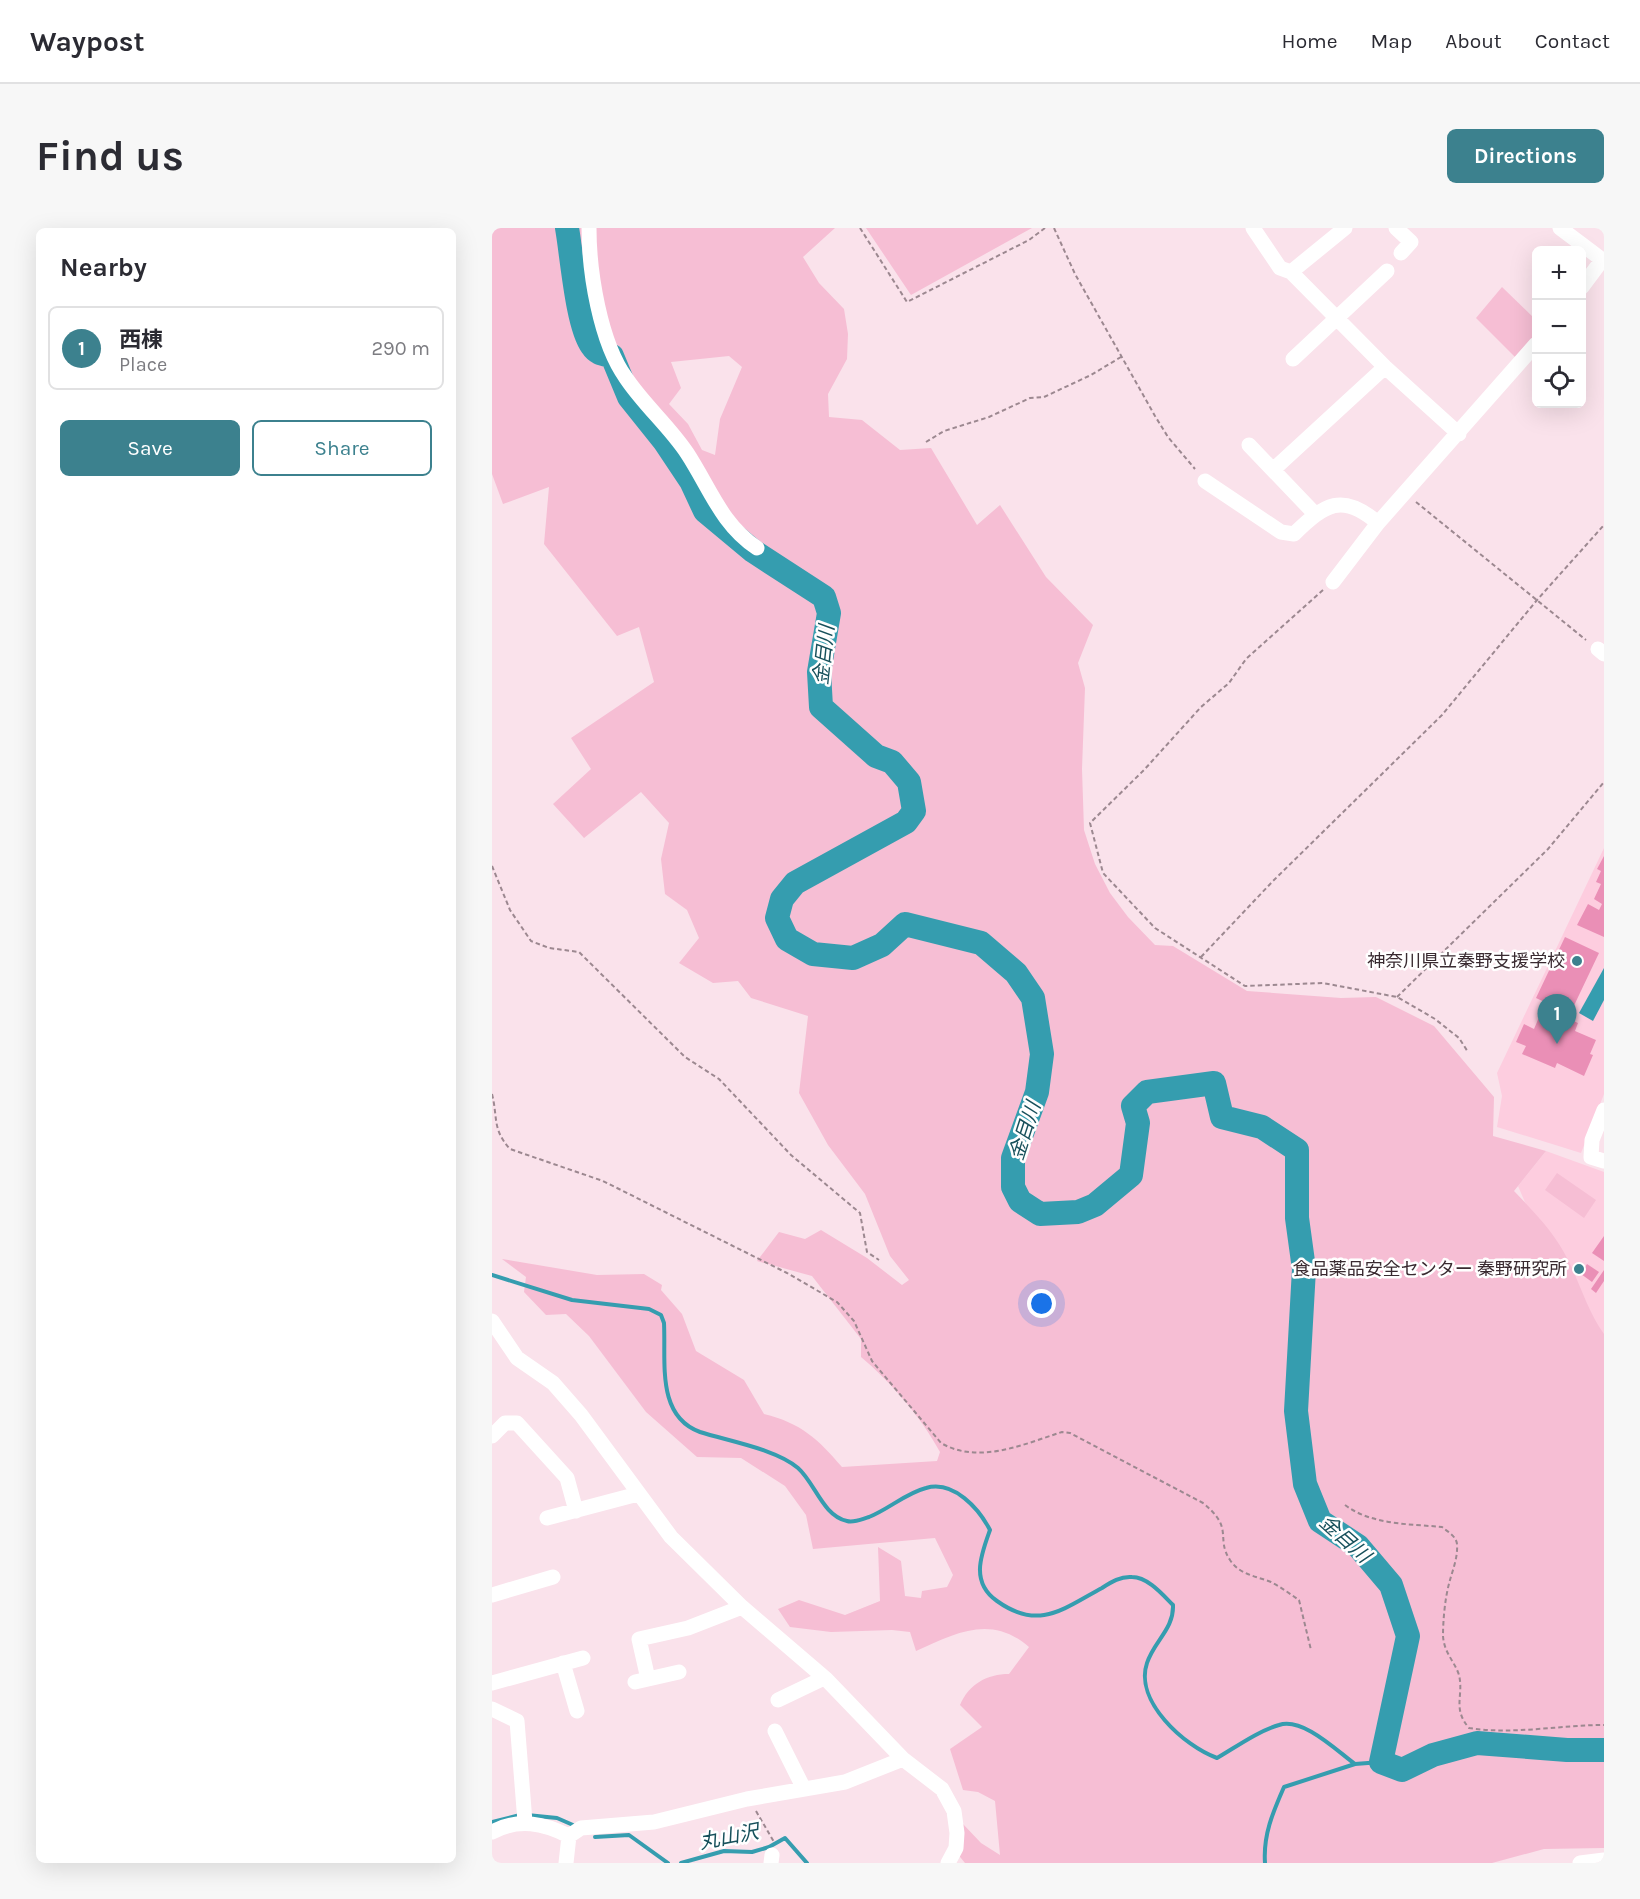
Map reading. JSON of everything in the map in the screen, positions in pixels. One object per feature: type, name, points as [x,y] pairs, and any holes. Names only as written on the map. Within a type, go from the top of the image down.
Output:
[{"type":"street","points":[[589,228],[592,284],[605,333],[624,377],[683,448],[723,516],[738,536],[757,548]]},
{"type":"street","points":[[1253,228],[1280,268],[1291,272],[1385,367],[1459,434]]},
{"type":"street","points":[[1291,272],[1345,228]]},
{"type":"street","points":[[1396,228],[1411,242],[1401,253]]},
{"type":"street","points":[[1560,228],[1603,261],[1586,282]]},
{"type":"street","points":[[1293,359],[1387,271]]},
{"type":"street","points":[[1333,582],[1378,524],[1532,349]]},
{"type":"street","points":[[1273,470],[1385,367]]},
{"type":"street","points":[[1249,445],[1315,514]]},
{"type":"street","points":[[1205,481],[1281,531],[1294,534],[1323,509],[1343,504],[1362,510],[1378,524]]},
{"type":"street","points":[[1604,1110],[1592,1140],[1591,1157],[1604,1161]]},
{"type":"street","points":[[494,1328],[517,1358],[553,1383],[600,1440],[671,1537],[742,1607],[824,1678],[903,1759],[942,1789],[954,1811],[956,1848],[948,1863]]},
{"type":"street","points":[[492,1436],[505,1423],[517,1424],[567,1478],[576,1511]]},
{"type":"street","points":[[547,1518],[638,1494]]},
{"type":"street","points":[[492,1595],[553,1577]]},
{"type":"street","points":[[679,1672],[641,1680],[633,1640],[688,1628],[742,1607]]},
{"type":"street","points":[[492,1683],[583,1658]]},
{"type":"street","points":[[564,1663],[577,1711]]},
{"type":"street","points":[[778,1700],[824,1678]]},
{"type":"street","points":[[492,1709],[517,1721],[525,1815]]},
{"type":"street","points":[[775,1731],[804,1789]]},
{"type":"street","points":[[566,1863],[566,1845],[569,1836],[581,1828],[654,1822],[747,1799],[845,1782],[903,1759]]},
{"type":"street","points":[[492,1832],[525,1815]]},
{"type":"street","points":[[525,1815],[569,1836]]},
{"type":"street","points":[[1580,1863],[1604,1860]]},
{"type":"path","points":[[860,228],[907,302],[1029,240],[1045,228]]},
{"type":"path","points":[[1054,228],[1075,274],[1168,437],[1205,481]]},
{"type":"path","points":[[926,442],[944,431],[989,417],[1030,398],[1044,397],[1091,375],[1121,357]]},
{"type":"path","points":[[1406,494],[1601,652]]},
{"type":"path","points":[[1201,957],[1273,881],[1442,715],[1537,600],[1604,525]]},
{"type":"path","points":[[1333,582],[1246,659],[1229,683],[1201,707],[1144,770],[1090,824],[1103,873],[1155,928],[1245,986],[1323,983],[1396,997],[1435,1019],[1459,1038],[1468,1052]]},
{"type":"path","points":[[1396,997],[1548,849],[1604,782]]},
{"type":"path","points":[[492,866],[517,923],[531,941],[549,948],[579,952],[685,1057],[719,1079],[791,1155],[860,1213],[867,1252],[879,1260]]},
{"type":"path","points":[[492,1094],[495,1128],[500,1139],[510,1149],[603,1181],[778,1268],[837,1302],[854,1321],[872,1361],[941,1443],[955,1451],[977,1454],[1001,1450],[1062,1432],[1070,1433],[1203,1503],[1216,1514],[1224,1527],[1228,1558],[1235,1566],[1249,1575],[1271,1583],[1299,1600],[1311,1650]]},
{"type":"path","points":[[1345,1505],[1357,1514],[1371,1518],[1442,1527],[1452,1534],[1457,1542],[1456,1560],[1449,1583],[1443,1636],[1446,1651],[1459,1674],[1458,1706],[1462,1720],[1469,1728],[1509,1732],[1566,1725],[1604,1725]]},
{"type":"path","points":[[747,1799],[771,1837]]},
{"type":"shaded area","points":[[492,228],[835,228],[803,257],[819,283],[844,309],[848,334],[847,359],[828,394],[829,417],[862,420],[900,450],[931,448],[977,525],[1000,505],[1046,577],[1093,625],[1078,663],[1085,688],[1082,769],[1084,830],[1095,864],[1110,893],[1128,917],[1155,945],[1173,946],[1247,991],[1341,998],[1376,997],[1434,1026],[1494,1097],[1493,1136],[1546,1151],[1514,1191],[1558,1242],[1593,1317],[1604,1334],[1604,1848],[1544,1849],[1492,1863],[965,1863],[956,1852],[963,1824],[981,1843],[1000,1855],[995,1801],[978,1792],[963,1790],[950,1749],[982,1727],[960,1705],[968,1691],[986,1678],[1009,1674],[1029,1647],[1001,1631],[987,1629],[959,1633],[916,1651],[910,1632],[892,1630],[831,1632],[790,1627],[778,1609],[799,1600],[845,1615],[880,1601],[878,1547],[901,1561],[905,1596],[921,1598],[922,1591],[947,1587],[953,1575],[935,1538],[813,1549],[806,1515],[785,1486],[741,1458],[697,1457],[646,1412],[589,1336],[566,1314],[546,1315],[524,1292],[526,1277],[502,1259],[597,1275],[644,1274],[662,1285],[661,1290],[682,1314],[696,1351],[744,1380],[764,1414],[788,1422],[808,1433],[842,1467],[937,1461],[940,1452],[924,1426],[895,1389],[861,1357],[861,1339],[812,1276],[757,1261],[779,1232],[805,1239],[821,1230],[867,1258],[902,1285],[909,1280],[890,1256],[865,1194],[828,1145],[799,1093],[808,1016],[751,998],[738,981],[713,983],[679,963],[699,938],[687,910],[665,894],[661,859],[669,823],[641,792],[584,838],[553,804],[591,769],[571,738],[654,682],[639,627],[617,636],[544,544],[549,487],[503,504],[492,474]],"holes":[[[729,356],[742,367],[720,419],[715,455],[702,450],[688,424],[669,404],[681,388],[671,362]]]},
{"type":"shaded area","points":[[866,228],[1032,228],[911,295]]},
{"type":"shaded area","points":[[1502,287],[1532,316],[1532,339],[1516,358],[1476,318]]},
{"type":"shaded area","name":"神奈川県立秦野支援学校","points":[[1604,848],[1604,1094],[1581,1153],[1497,1127],[1502,1096],[1497,1073]]},
{"type":"shaded area","name":"食品薬品安全センター 秦野研究所","points":[[1546,1151],[1604,1172],[1604,1366],[1590,1352],[1518,1186]]},
{"type":"shaded area","points":[[1557,1173],[1596,1200],[1584,1218],[1545,1190]]},
{"type":"water","points":[[1604,968],[1604,1000],[1593,1021],[1579,1013]]},
{"type":"building","points":[[1604,856],[1604,937],[1577,925],[1588,904],[1599,910],[1602,904],[1594,899],[1601,884],[1596,882],[1601,871],[1597,869]]},
{"type":"building","points":[[1565,937],[1599,953],[1570,1014],[1536,998]]},
{"type":"building","points":[[1540,1015],[1562,1024],[1565,1017],[1578,1023],[1575,1031],[1596,1040],[1590,1054],[1593,1055],[1584,1076],[1557,1063],[1555,1068],[1522,1054],[1526,1046],[1516,1042],[1524,1024],[1534,1029]]},
{"type":"building","points":[[1604,1236],[1604,1261],[1592,1253]]},
{"type":"building","points":[[1587,1264],[1599,1272],[1592,1282],[1581,1274]]},
{"type":"building","points":[[1604,1270],[1604,1281],[1596,1293],[1591,1289]]},
{"type":"waterway","name":"金目川","points":[[567,228],[582,323],[592,346],[598,352],[612,356],[629,397],[665,442],[691,481],[705,511],[753,551],[824,597],[829,613],[819,672],[821,707],[876,756],[892,762],[909,782],[914,811],[906,822],[795,883],[782,899],[777,918],[787,939],[813,954],[853,958],[882,945],[905,924],[981,943],[1016,973],[1033,998],[1042,1054],[1037,1092],[1013,1158],[1013,1187],[1020,1201],[1040,1214],[1078,1212],[1095,1205],[1131,1175],[1138,1123],[1133,1106],[1147,1092],[1214,1083],[1222,1117],[1262,1127],[1297,1150],[1297,1218],[1304,1269],[1296,1411],[1305,1484],[1320,1521],[1358,1546],[1391,1585],[1408,1636],[1381,1762],[1402,1770],[1433,1755],[1477,1743],[1567,1750],[1604,1750]]},
{"type":"waterway","points":[[492,1275],[572,1300],[649,1309],[661,1315],[664,1323],[666,1386],[676,1414],[686,1424],[700,1432],[751,1446],[789,1461],[804,1474],[825,1506],[839,1518],[852,1522],[869,1517],[926,1488],[946,1488],[956,1492],[972,1505],[990,1530],[981,1558],[983,1585],[997,1601],[1012,1610],[1026,1615],[1051,1614],[1120,1578],[1138,1578],[1149,1583],[1173,1605],[1167,1628],[1147,1663],[1145,1678],[1148,1692],[1155,1707],[1177,1733],[1204,1752],[1217,1758],[1263,1731],[1288,1724],[1309,1730],[1355,1764],[1381,1762]]},
{"type":"waterway","name":"丸山沢","points":[[1265,1863],[1267,1833],[1284,1787],[1355,1764]]},
{"type":"waterway","name":"丸山沢","points":[[492,1822],[520,1815]]},
{"type":"waterway","name":"丸山沢","points":[[527,1815],[557,1818],[573,1825]]},
{"type":"waterway","name":"丸山沢","points":[[595,1837],[629,1835],[668,1863]]},
{"type":"waterway","name":"丸山沢","points":[[681,1863],[724,1851],[752,1852],[769,1847],[785,1838],[807,1863]]},
{"type":"place","name":"神奈川県立秦野支援学校","points":[[1577,961]]},
{"type":"place","name":"西棟","points":[[1557,1044]]},
{"type":"place","name":"食品薬品安全センター 秦野研究所","points":[[1579,1269]]}]
